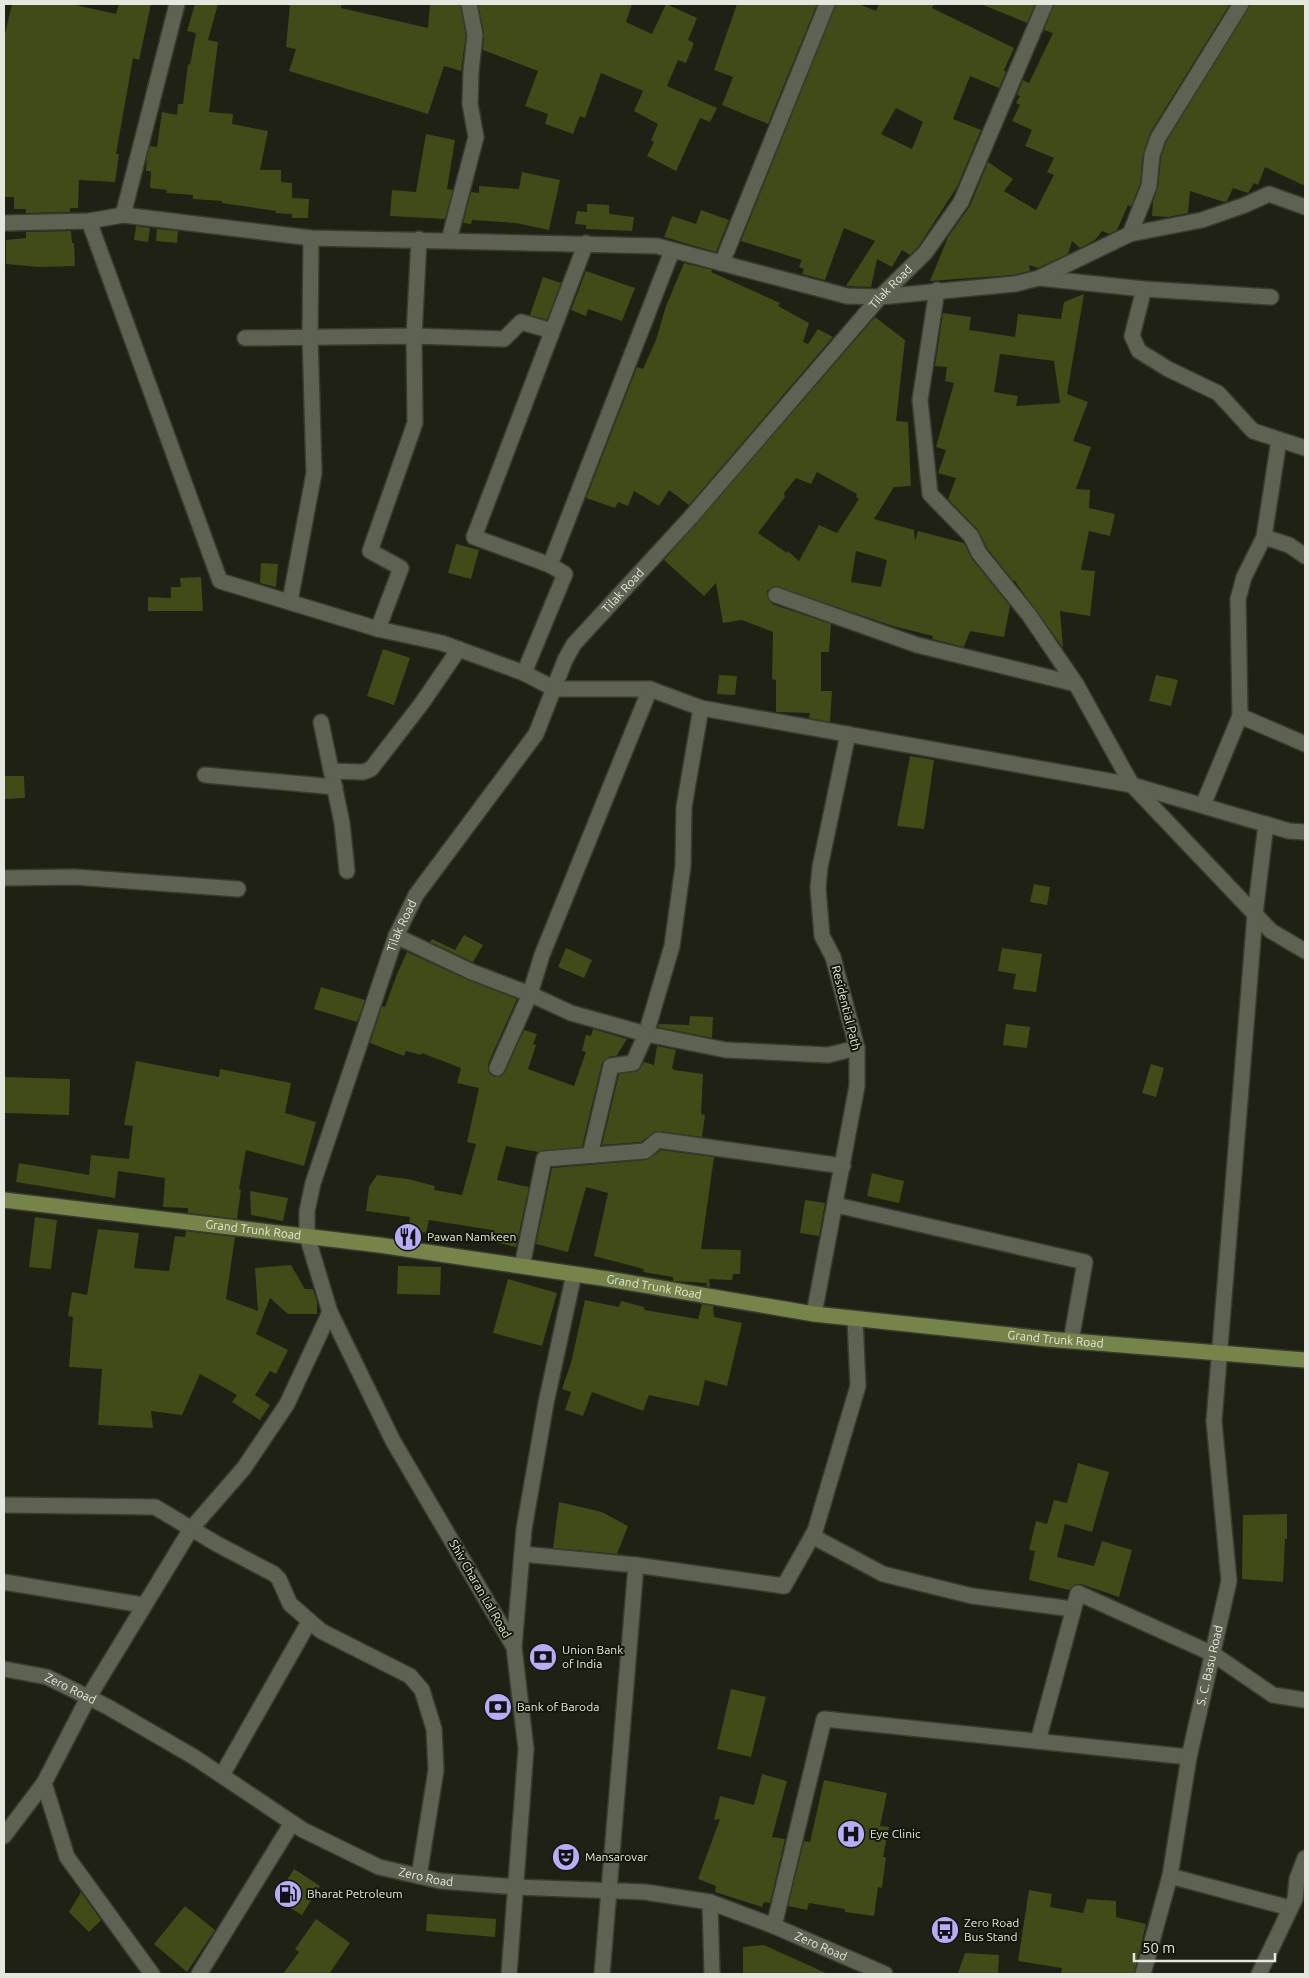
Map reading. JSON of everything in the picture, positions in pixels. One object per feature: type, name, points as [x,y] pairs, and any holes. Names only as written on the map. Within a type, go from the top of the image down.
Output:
[{"type":"main road","name":"Grand Trunk Road","points":[[4,1200],[308,1236],[522,1266],[814,1314],[1071,1341],[1305,1360]]},
{"type":"street","points":[[123,215],[178,4]]},
{"type":"street","points":[[449,240],[476,137],[470,104],[471,71],[476,35],[470,4]]},
{"type":"street","points":[[722,263],[827,4]]},
{"type":"street","name":"Tilak Road","points":[[308,1236],[307,1211],[313,1183],[396,936],[416,895],[536,734],[565,660],[574,644],[690,518],[880,297],[925,253],[961,202],[1045,4]]},
{"type":"street","points":[[1130,234],[1149,186],[1152,155],[1158,138],[1241,4]]},
{"type":"street","points":[[4,223],[89,221],[123,215],[311,238],[657,246],[847,296],[880,297],[937,290],[1015,284],[1039,278],[1130,234],[1202,220],[1245,205],[1269,194],[1305,208]]},
{"type":"street","points":[[89,221],[220,581],[378,628],[442,643],[524,673],[555,689],[650,689],[701,708],[1132,785],[1289,831],[1305,832]]},
{"type":"street","points":[[290,601],[314,473],[310,336],[311,238]]},
{"type":"street","points":[[378,628],[401,568],[370,551],[415,423],[414,336],[419,239]]},
{"type":"street","points":[[524,673],[565,574],[550,565],[474,537],[586,243]]},
{"type":"street","points":[[550,565],[672,251]]},
{"type":"street","points":[[1039,278],[1144,289],[1271,297]]},
{"type":"street","points":[[1144,289],[1132,336],[1139,351],[1168,369],[1218,393],[1252,431],[1305,448]]},
{"type":"street","points":[[937,290],[920,400],[930,494],[971,536],[978,553],[1029,615],[1076,684],[1132,785],[1272,931],[1305,951]]},
{"type":"street","points":[[245,338],[310,336],[504,338],[521,322],[552,331]]},
{"type":"street","points":[[1203,805],[1240,716],[1238,600],[1244,576],[1264,538],[1278,440]]},
{"type":"street","points":[[1264,538],[1289,544],[1305,556]]},
{"type":"street","points":[[776,595],[917,645],[1076,684]]},
{"type":"street","points":[[332,771],[364,772],[371,769],[422,703],[459,649]]},
{"type":"street","points":[[497,1068],[530,994],[542,955],[650,689]]},
{"type":"street","points":[[590,1156],[611,1066],[633,1063],[646,1034],[672,946],[683,866],[684,807],[701,708]]},
{"type":"street","points":[[1240,716],[1305,744]]},
{"type":"street","points":[[321,722],[342,823],[347,871]]},
{"type":"street","name":"Residential Path","points":[[814,1314],[857,1086],[857,1048],[833,958],[822,936],[818,888],[820,867],[848,734]]},
{"type":"street","points":[[205,775],[335,787]]},
{"type":"street","name":"S. C. Basu Road","points":[[1143,1974],[1170,1876],[1189,1757],[1229,1581],[1214,1422],[1255,914],[1266,824]]},
{"type":"street","points":[[4,878],[75,877],[238,889]]},
{"type":"street","points":[[396,936],[472,972],[530,994],[571,1013],[646,1034],[735,1050],[828,1055],[857,1048]]},
{"type":"street","points":[[522,1266],[544,1159],[645,1151],[658,1140],[843,1166]]},
{"type":"street","points":[[836,1205],[1085,1262],[1071,1341]]},
{"type":"street","name":"Shiv Charan Lal Road","points":[[308,1236],[330,1312],[393,1442],[514,1647],[526,1748],[509,1974]]},
{"type":"street","points":[[514,1647],[524,1528],[546,1402],[574,1274]]},
{"type":"street","points":[[4,1836],[44,1783],[88,1698],[191,1529],[244,1468],[287,1404],[330,1312]]},
{"type":"street","points":[[522,1554],[636,1565],[784,1586],[812,1536],[858,1386],[855,1319]]},
{"type":"street","points":[[4,1505],[155,1507],[191,1529],[274,1574],[279,1579],[290,1604],[321,1632],[410,1676],[422,1690],[434,1730],[436,1770],[419,1876]]},
{"type":"street","points":[[812,1536],[883,1574],[972,1596],[1073,1609]]},
{"type":"street","points":[[602,1974],[636,1565]]},
{"type":"street","points":[[4,1582],[143,1605]]},
{"type":"street","points":[[1038,1741],[1078,1593],[1213,1654],[1273,1694],[1305,1700]]},
{"type":"street","points":[[222,1775],[309,1622]]},
{"type":"street","name":"Zero Road","points":[[4,1669],[47,1677],[88,1698],[194,1757],[292,1823],[379,1867],[440,1881],[645,1892],[710,1902],[774,1926],[862,1970],[886,1974]]},
{"type":"street","points":[[774,1926],[824,1719],[1189,1757]]},
{"type":"street","points":[[44,1783],[67,1858],[152,1974]]},
{"type":"street","points":[[199,1974],[292,1823]]},
{"type":"street","points":[[1259,1974],[1295,1899],[1301,1881],[1305,1858]]},
{"type":"street","points":[[1170,1876],[1290,1908]]},
{"type":"street","points":[[710,1902],[712,1974]]},
{"type":"building","points":[[12,4],[71,4],[116,14],[119,4],[151,4],[139,60],[133,58],[116,154],[119,154],[115,182],[79,180],[78,208],[70,208],[70,212],[26,213],[26,209],[14,209],[14,197],[4,197],[4,38]]},
{"type":"building","points":[[195,4],[218,4],[208,40],[218,42],[209,112],[233,114],[232,124],[268,131],[260,170],[281,170],[281,182],[292,183],[292,198],[309,199],[308,218],[292,218],[292,214],[275,213],[276,211],[222,203],[222,201],[193,199],[193,195],[166,193],[167,190],[150,188],[151,171],[146,171],[147,157],[150,146],[157,147],[162,112],[177,115],[178,104],[183,104],[188,64],[190,65],[196,33],[187,31]]},
{"type":"building","points":[[290,4],[342,4],[341,8],[428,28],[430,4],[460,4],[466,35],[461,71],[444,66],[428,114],[289,71],[296,49],[286,47]]},
{"type":"building","points":[[478,4],[632,4],[626,22],[652,34],[666,4],[697,18],[688,40],[694,43],[686,63],[678,60],[667,86],[717,108],[710,122],[700,118],[676,171],[647,156],[654,142],[651,140],[658,124],[634,111],[643,91],[601,73],[585,118],[580,116],[573,134],[545,124],[548,114],[525,106],[538,71],[483,50],[484,34]]},
{"type":"building","points":[[737,4],[817,4],[768,124],[722,105],[733,77],[714,70]]},
{"type":"building","points":[[836,4],[859,4],[876,11],[879,4],[934,4],[932,8],[1014,48],[1004,70],[1006,72],[999,88],[970,76],[953,119],[981,130],[957,187],[918,247],[910,255],[902,250],[892,267],[877,259],[871,287],[846,286],[875,241],[844,228],[825,280],[802,274],[804,269],[799,267],[802,260],[741,241]],"holes":[[[896,108],[923,122],[912,149],[881,134]]]},
{"type":"building","points":[[981,4],[1035,4],[1027,23]]},
{"type":"building","points":[[1054,4],[1230,4],[1150,133],[1143,154],[1140,184],[1131,207],[1128,205],[1117,230],[1109,234],[1102,231],[1095,240],[1080,248],[1072,241],[1068,254],[1038,268],[1029,265],[1030,271],[1013,275],[930,281],[948,237],[970,206],[988,162],[1013,179],[1004,191],[1036,210],[1054,175],[1047,172],[1054,158],[1025,146],[1032,130],[1012,121],[1020,105],[1016,103],[1020,96],[1017,95],[1023,80],[1029,83],[1053,33],[1044,30]]},
{"type":"building","points":[[1250,4],[1305,4],[1305,186],[1265,167],[1258,185],[1254,183],[1248,193],[1233,188],[1227,201],[1224,202],[1190,191],[1188,213],[1168,217],[1152,216],[1153,201],[1158,187],[1161,157],[1166,142]]},
{"type":"building","points":[[426,134],[455,140],[447,189],[453,190],[445,219],[390,216],[392,190],[416,192]]},
{"type":"building","points":[[522,172],[560,180],[549,230],[516,223],[472,220],[471,224],[463,223],[471,192],[479,193],[479,186],[519,189]]},
{"type":"building","points":[[587,204],[609,205],[609,214],[634,217],[632,231],[586,229],[586,225],[575,224],[577,211],[587,212]]},
{"type":"building","points":[[701,210],[729,220],[716,252],[664,237],[672,216],[696,224]]},
{"type":"building","points":[[136,226],[150,228],[148,242],[134,240]]},
{"type":"building","points":[[157,229],[178,231],[177,243],[156,241]]},
{"type":"building","points":[[71,231],[72,243],[74,243],[75,266],[39,267],[6,264],[6,240],[26,238],[26,232]]},
{"type":"building","points":[[684,263],[712,270],[711,272],[780,303],[778,306],[809,323],[803,342],[808,344],[818,329],[833,337],[689,505],[669,490],[659,506],[634,491],[628,506],[618,502],[615,508],[586,498],[637,367],[643,369],[656,340],[666,306]]},
{"type":"building","points":[[586,271],[635,288],[622,321],[588,309],[586,316],[571,310]]},
{"type":"building","points":[[543,277],[561,283],[547,320],[530,315]]},
{"type":"building","points":[[1084,294],[1067,394],[1088,402],[1073,441],[1091,447],[1076,489],[1090,490],[1089,508],[1115,514],[1110,536],[1089,531],[1081,570],[1095,571],[1090,616],[1060,611],[1063,648],[1014,580],[1014,582],[987,548],[978,530],[948,499],[956,478],[938,473],[946,450],[936,447],[954,383],[945,381],[947,367],[935,366],[943,313],[971,317],[969,330],[1015,337],[1018,314],[1061,319],[1064,302]],"holes":[[[1000,354],[1054,361],[1060,403],[1016,406],[1018,396],[994,392]]]},
{"type":"building","points":[[875,317],[905,340],[896,421],[908,422],[911,486],[894,487],[874,519],[914,530],[915,541],[918,531],[964,543],[972,559],[1010,606],[1004,637],[970,631],[964,647],[932,639],[933,636],[893,626],[774,586],[767,591],[767,596],[772,604],[831,624],[829,652],[821,652],[821,691],[832,691],[830,722],[809,718],[810,713],[776,712],[776,680],[772,679],[773,632],[742,620],[723,623],[716,583],[704,596],[664,560]],"holes":[[[817,472],[857,494],[856,497],[859,499],[837,533],[819,525],[799,561],[788,551],[787,553],[758,533],[785,497],[784,493],[796,478],[811,484]],[[856,551],[887,560],[881,587],[851,582]]]},
{"type":"building","points":[[456,544],[479,550],[471,579],[448,573]]},
{"type":"building","points":[[261,563],[278,564],[276,587],[260,583]]},
{"type":"building","points":[[201,577],[203,611],[148,611],[148,597],[171,598],[171,587],[181,587],[180,578]]},
{"type":"building","points":[[383,649],[410,658],[394,705],[367,696]]},
{"type":"building","points":[[719,675],[737,676],[735,695],[717,694]]},
{"type":"building","points":[[1156,675],[1178,680],[1171,706],[1149,701]]},
{"type":"building","points":[[910,756],[934,760],[924,829],[897,826]]},
{"type":"building","points":[[5,776],[24,776],[25,798],[5,799]]},
{"type":"building","points":[[1034,884],[1050,887],[1047,905],[1030,902]]},
{"type":"building","points":[[464,935],[483,945],[473,962],[430,942],[432,939],[455,950]]},
{"type":"building","points":[[566,948],[592,960],[584,978],[558,967]]},
{"type":"building","points":[[1002,948],[1042,954],[1036,992],[1013,989],[1016,974],[998,971]]},
{"type":"building","points":[[407,952],[468,980],[517,999],[488,1064],[489,1073],[494,1077],[502,1076],[505,1072],[524,1030],[537,1034],[533,1044],[536,1045],[528,1069],[574,1086],[586,1052],[582,1051],[586,1035],[591,1036],[593,1029],[627,1039],[617,1055],[619,1055],[609,1057],[602,1063],[582,1147],[538,1152],[506,1146],[497,1180],[529,1187],[516,1247],[490,1241],[492,1230],[429,1220],[426,1233],[408,1229],[410,1217],[366,1211],[369,1187],[377,1175],[408,1179],[435,1186],[434,1190],[462,1195],[476,1144],[467,1142],[479,1088],[457,1083],[461,1068],[422,1053],[421,1055],[406,1051],[404,1056],[370,1043],[382,1006],[385,1007]]},
{"type":"building","points":[[321,987],[365,1000],[357,1022],[314,1009]]},
{"type":"building","points":[[690,1016],[713,1017],[712,1038],[658,1027],[659,1024],[689,1025]]},
{"type":"building","points":[[1006,1024],[1030,1027],[1027,1048],[1003,1045]]},
{"type":"building","points":[[657,1046],[676,1050],[672,1068],[674,1070],[703,1074],[701,1114],[705,1115],[702,1137],[656,1131],[641,1142],[602,1145],[619,1074],[638,1071],[644,1062],[654,1065]]},
{"type":"building","points":[[136,1061],[219,1077],[220,1069],[291,1083],[285,1113],[316,1122],[304,1166],[246,1150],[239,1189],[241,1190],[237,1219],[188,1213],[188,1208],[163,1207],[165,1178],[118,1171],[115,1198],[16,1182],[19,1163],[89,1175],[91,1155],[129,1159],[133,1126],[124,1125]]},
{"type":"building","points":[[1151,1064],[1164,1068],[1156,1097],[1142,1093]]},
{"type":"building","points":[[4,1077],[70,1079],[69,1115],[4,1113]]},
{"type":"building","points":[[661,1150],[714,1157],[701,1249],[741,1250],[740,1274],[733,1274],[732,1280],[709,1279],[710,1287],[706,1286],[707,1283],[673,1281],[673,1277],[643,1272],[644,1269],[594,1256],[608,1193],[586,1187],[568,1252],[536,1244],[552,1168],[646,1160]]},
{"type":"building","points":[[872,1173],[904,1181],[899,1203],[867,1196]]},
{"type":"building","points":[[250,1191],[288,1198],[283,1221],[251,1215]]},
{"type":"building","points":[[805,1200],[825,1203],[819,1236],[800,1233]]},
{"type":"building","points":[[35,1217],[57,1220],[51,1269],[29,1267]]},
{"type":"building","points":[[98,1229],[139,1233],[134,1268],[169,1271],[175,1236],[185,1237],[186,1231],[235,1237],[226,1299],[258,1311],[255,1268],[291,1265],[305,1289],[313,1289],[317,1302],[317,1314],[288,1314],[270,1298],[256,1334],[288,1350],[276,1374],[270,1371],[255,1395],[270,1405],[260,1420],[232,1402],[237,1395],[200,1374],[182,1415],[151,1411],[153,1428],[98,1425],[102,1369],[69,1367],[73,1317],[68,1316],[72,1292],[87,1295]]},
{"type":"building","points":[[398,1266],[441,1267],[440,1295],[397,1294]]},
{"type":"building","points":[[508,1279],[557,1293],[542,1346],[493,1333]]},
{"type":"building","points":[[585,1300],[619,1307],[621,1301],[644,1307],[644,1310],[698,1319],[702,1304],[713,1306],[714,1317],[742,1323],[727,1386],[705,1380],[699,1406],[649,1395],[643,1411],[592,1392],[583,1416],[565,1410],[571,1392],[562,1389],[571,1363]]},
{"type":"building","points":[[1078,1463],[1109,1472],[1092,1532],[1065,1524],[1057,1557],[1094,1566],[1102,1541],[1132,1550],[1119,1597],[1081,1584],[1076,1584],[1069,1590],[1029,1580],[1035,1551],[1029,1550],[1036,1521],[1047,1524],[1054,1500],[1067,1503]]},
{"type":"building","points":[[559,1502],[602,1512],[628,1526],[617,1554],[553,1548]]},
{"type":"building","points":[[1287,1514],[1283,1582],[1242,1579],[1243,1515]]},
{"type":"building","points":[[731,1689],[766,1697],[751,1757],[717,1749]]},
{"type":"building","points":[[762,1774],[787,1781],[772,1837],[785,1839],[770,1903],[764,1902],[762,1907],[715,1892],[716,1886],[698,1879],[720,1819],[714,1820],[720,1796],[754,1805]]},
{"type":"building","points":[[824,1780],[887,1793],[880,1826],[889,1827],[883,1857],[886,1857],[882,1888],[878,1887],[874,1916],[845,1912],[845,1909],[809,1903],[807,1910],[788,1906],[804,1841],[810,1842]]},
{"type":"building","points":[[294,1869],[320,1886],[302,1915],[275,1899]]},
{"type":"building","points":[[1029,1890],[1052,1894],[1050,1907],[1083,1913],[1087,1899],[1116,1901],[1116,1917],[1146,1924],[1134,1974],[1061,1974],[1062,1968],[1018,1961]]},
{"type":"building","points":[[81,1892],[101,1920],[89,1932],[69,1912]]},
{"type":"building","points":[[185,1906],[215,1930],[187,1972],[154,1944]]},
{"type":"building","points":[[427,1914],[496,1919],[495,1937],[426,1931]]},
{"type":"building","points":[[316,1919],[350,1943],[329,1974],[283,1974],[299,1952],[295,1949]]},
{"type":"building","points":[[764,1945],[828,1974],[743,1974],[743,1947]]},
{"type":"building","points":[[965,1953],[999,1955],[998,1974],[958,1973]]},
{"type":"place","name":"Pawan Namkeen","points":[[408,1237]]},
{"type":"place","name":"Union Bank of India","points":[[543,1657]]},
{"type":"place","name":"Bank of Baroda","points":[[498,1707]]},
{"type":"place","name":"Eye Clinic","points":[[851,1834]]},
{"type":"place","name":"Mansarovar","points":[[566,1857]]},
{"type":"place","name":"Bharat Petroleum","points":[[288,1894]]},
{"type":"place","name":"Zero Road Bus Stand","points":[[945,1930]]}]
